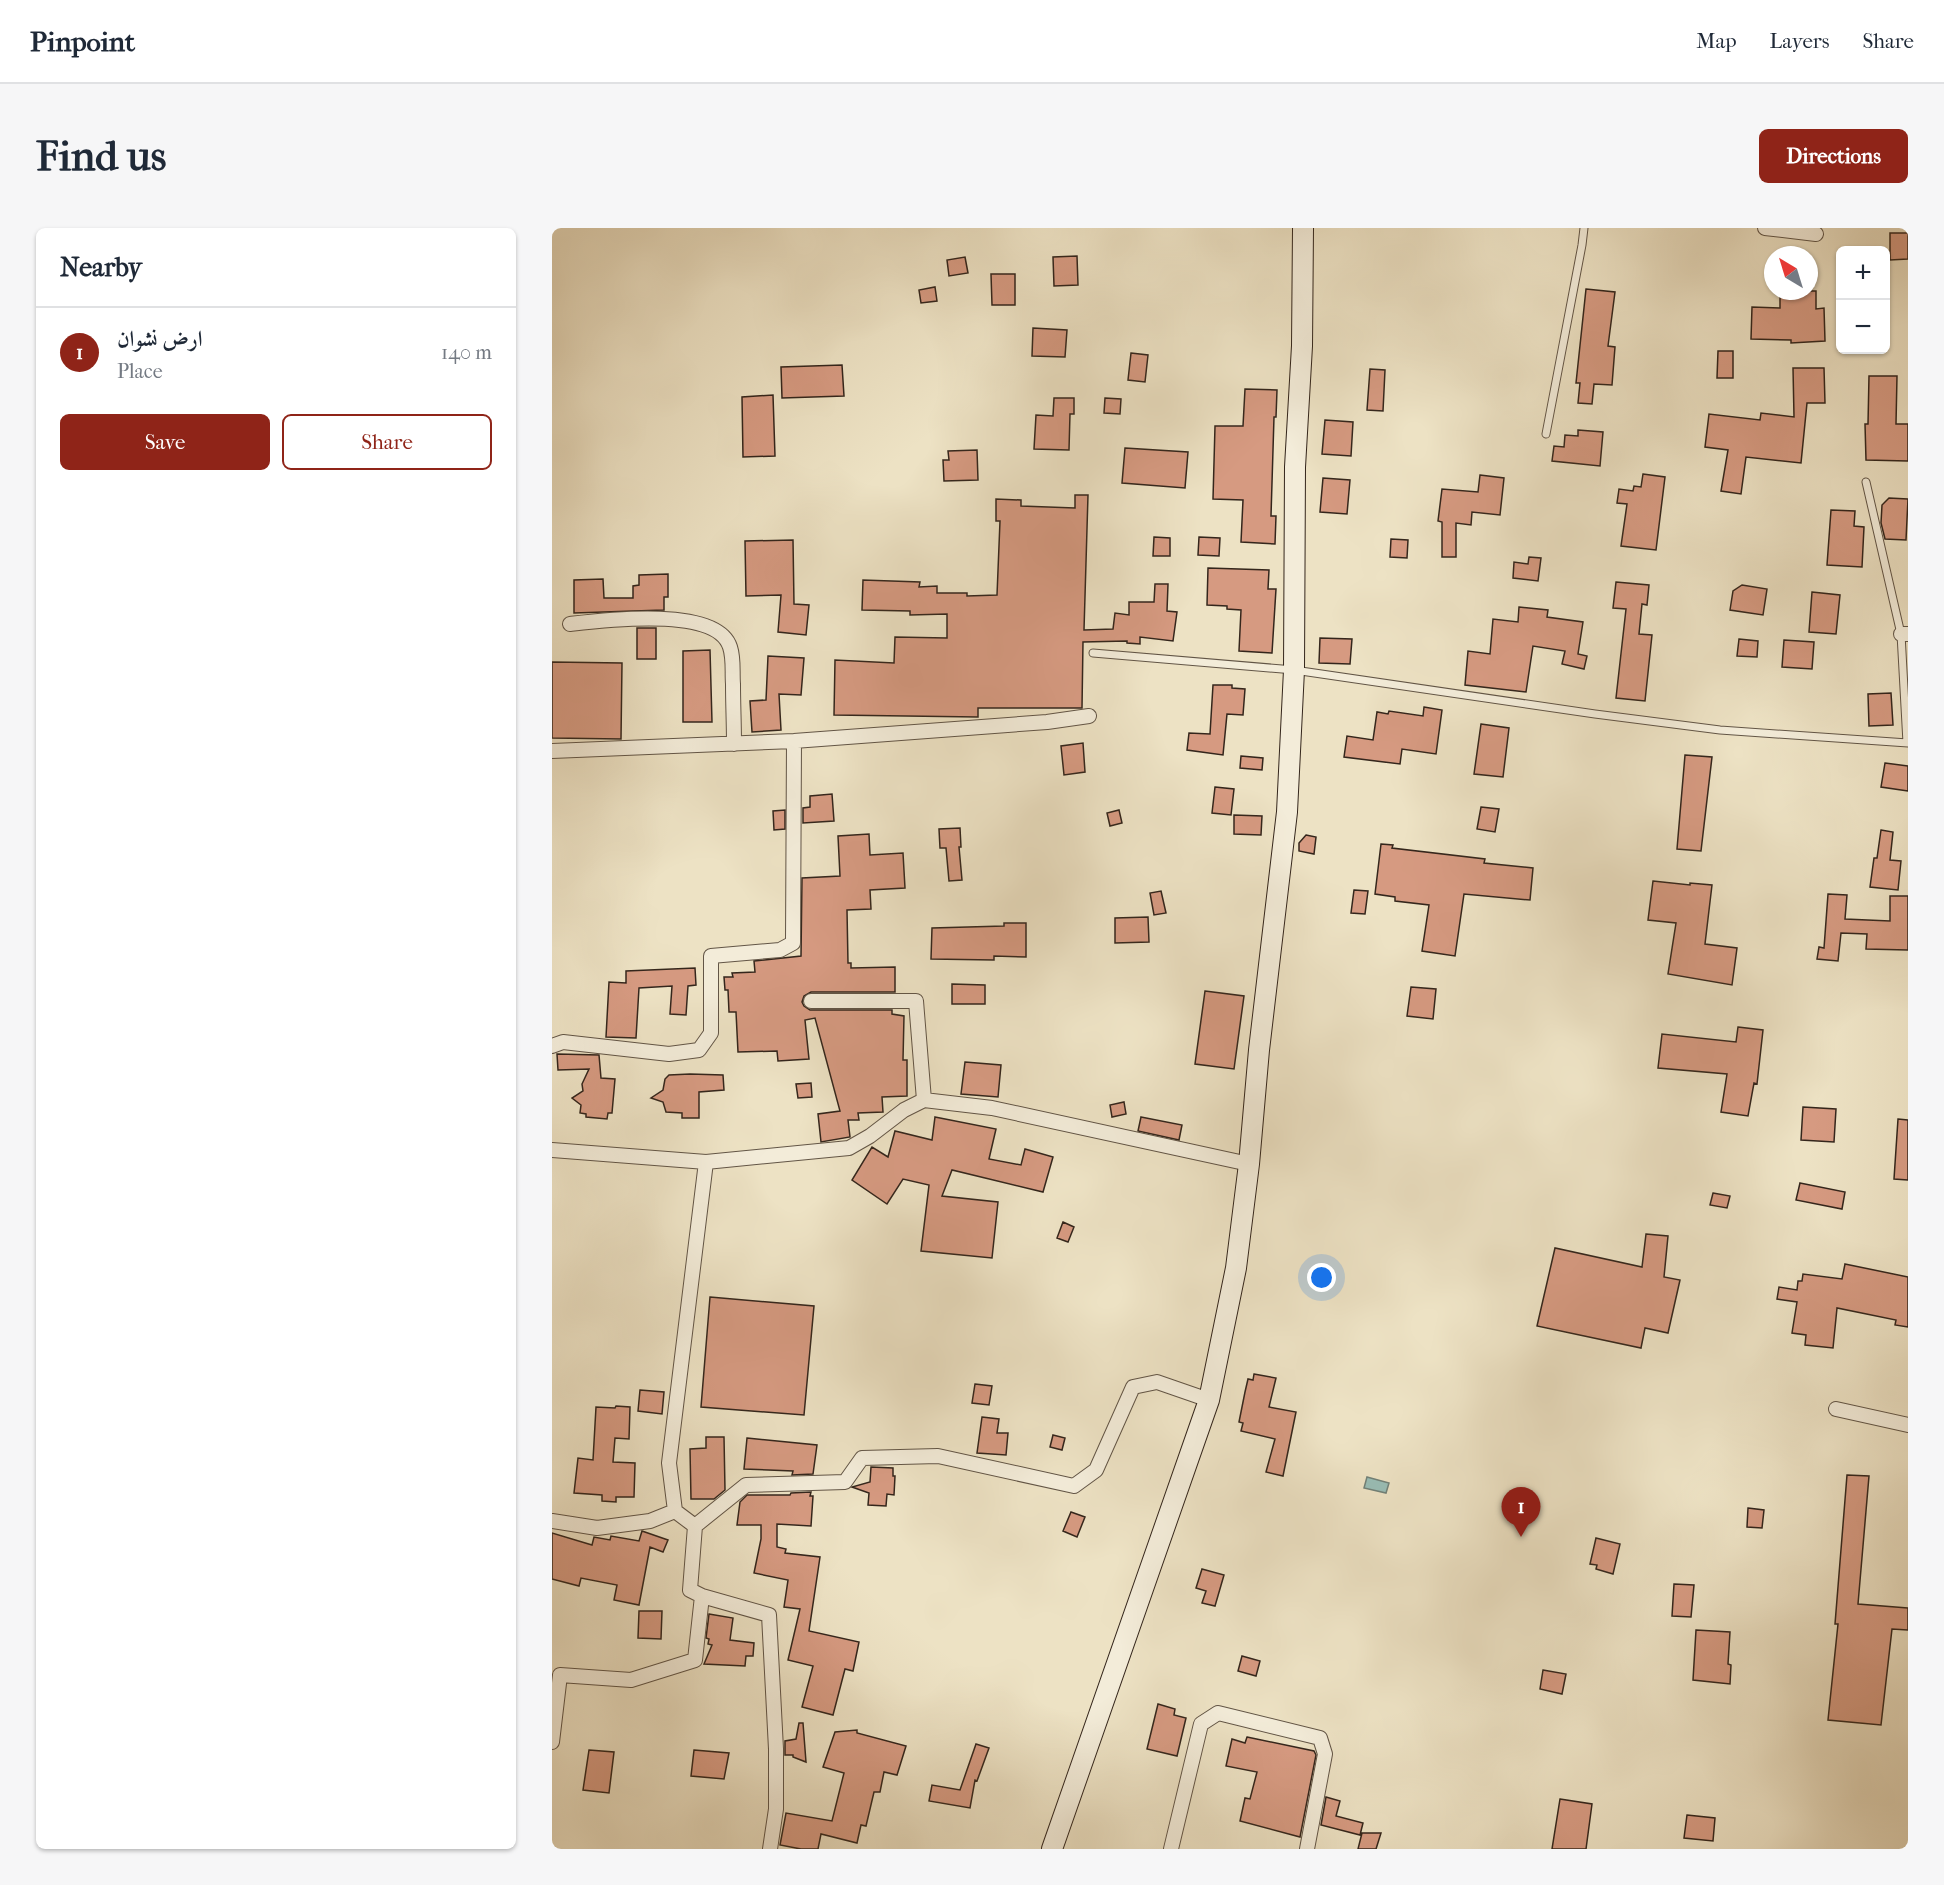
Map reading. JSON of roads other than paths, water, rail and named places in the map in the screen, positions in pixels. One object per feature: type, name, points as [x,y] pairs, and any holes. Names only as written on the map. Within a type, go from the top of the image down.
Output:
[{"type":"street","points":[[1052,1849],[1209,1400],[1236,1268],[1249,1164],[1258,1050],[1287,812],[1294,670],[1295,467],[1302,346],[1303,228]]},
{"type":"street","points":[[1765,228],[1816,234]]},
{"type":"street","points":[[570,624],[657,617],[700,624],[720,633],[730,646],[734,744]]},
{"type":"street","points":[[552,751],[794,741],[1047,722],[1089,716]]},
{"type":"street","points":[[552,1046],[563,1042],[669,1054],[699,1050],[711,1033],[711,956],[780,950],[793,943],[794,741]]},
{"type":"street","points":[[811,1001],[916,1001],[924,1100]]},
{"type":"street","points":[[552,1150],[706,1162],[849,1148],[870,1136],[904,1110],[924,1100],[992,1108],[1249,1164]]},
{"type":"street","points":[[695,1526],[675,1511],[669,1463],[706,1162]]},
{"type":"street","points":[[770,1849],[776,1799],[776,1749],[769,1615],[702,1596],[690,1590],[695,1526],[746,1485],[846,1482],[862,1458],[938,1456],[1074,1486],[1096,1470],[1133,1387],[1157,1382],[1209,1400]]},
{"type":"street","points":[[1836,1409],[1908,1425]]},
{"type":"street","points":[[552,1521],[597,1528],[650,1521],[675,1511]]},
{"type":"street","points":[[552,1742],[560,1675],[631,1680],[695,1660],[702,1596]]},
{"type":"street","points":[[1171,1849],[1201,1724],[1218,1713],[1320,1738],[1325,1754],[1307,1849]]},
{"type":"lane","points":[[1546,434],[1584,228]]},
{"type":"lane","points":[[1093,653],[1294,670],[1720,730],[1908,743],[1904,634],[1866,482]]},
{"type":"water","points":[[1367,1477],[1389,1483],[1386,1493],[1364,1488]]},
{"type":"place","name":"ارض نشوان","points":[[1521,1537]]}]
